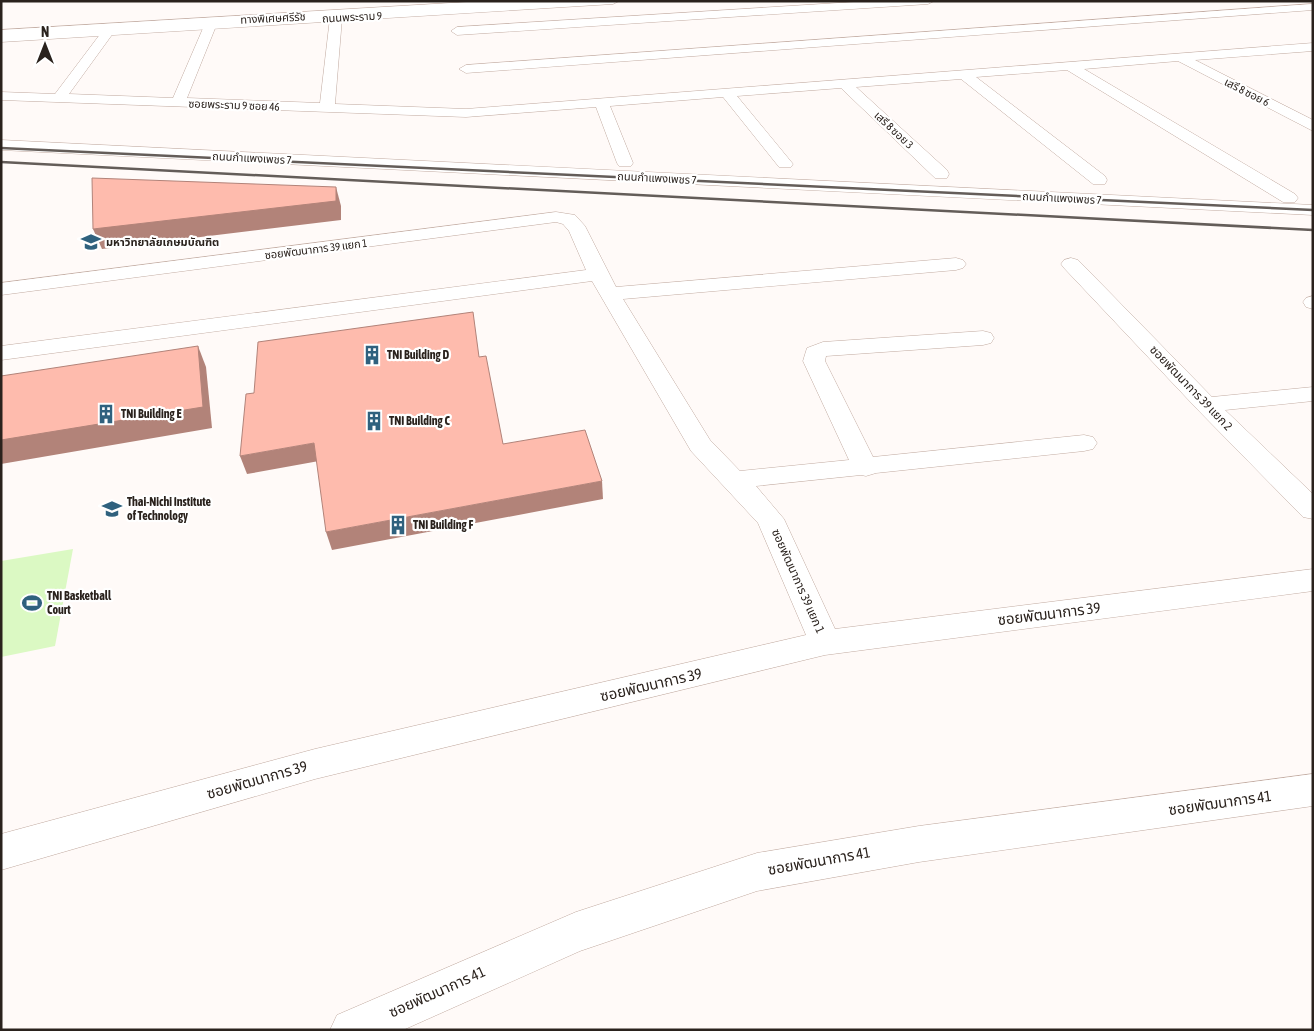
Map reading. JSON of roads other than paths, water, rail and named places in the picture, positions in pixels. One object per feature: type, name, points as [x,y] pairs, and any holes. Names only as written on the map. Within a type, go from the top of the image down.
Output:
[{"type":"main road","name":"ถนนพระราม 9","points":[[1,23],[375,1]]},
{"type":"main road","name":"ทางพิเศษศรีรัช","points":[[1,28],[440,1]]},
{"type":"main road","name":"ทางพิเศษศรีรัช","points":[[1,36],[545,1]]},
{"type":"main road","name":"ถนนพระราม 9","points":[[1,36],[108,32],[613,1]]},
{"type":"main road","points":[[454,11],[458,36],[928,1]]},
{"type":"main road","points":[[1152,5],[1201,29]]},
{"type":"main road","points":[[466,113],[465,64],[1313,7]]},
{"type":"main road","points":[[327,108],[336,18]]},
{"type":"main road","points":[[178,104],[210,26]]},
{"type":"main road","points":[[58,98],[108,32]]},
{"type":"main road","points":[[1225,40],[1250,52]]},
{"type":"main road","name":"ซอยพระราม 9 ซอย 46","points":[[1,96],[178,104],[466,113],[966,76],[1313,47]]},
{"type":"main road","points":[[1282,50],[1305,60]]},
{"type":"main road","name":"เสรี 8 ซอย 6","points":[[1181,58],[1313,126]]},
{"type":"main road","points":[[1072,67],[1289,198]]},
{"type":"main road","points":[[966,76],[1100,180]]},
{"type":"main road","name":"เสรี 8 ซอย 3","points":[[846,85],[941,174]]},
{"type":"main road","points":[[727,93],[785,164]]},
{"type":"main road","points":[[601,102],[625,164]]},
{"type":"main road","name":"ถนนกำแพงเพชร 7","points":[[1,145],[1313,210]]},
{"type":"main road","name":"ซอยพัฒนาการ 39 แยก 1","points":[[1,289],[556,217],[569,219],[578,230],[604,284],[700,445],[770,519],[825,643]]},
{"type":"main road","points":[[1,354],[604,284],[956,264]]},
{"type":"main road","name":"ซอยพัฒนาการ 39 แยก 2","points":[[1071,264],[1206,405],[1313,510]]},
{"type":"main road","points":[[866,468],[814,361],[815,353],[822,349],[983,338]]},
{"type":"main road","points":[[1206,405],[1313,394]]},
{"type":"main road","points":[[735,480],[866,468],[1084,443]]},
{"type":"main road","name":"ซอยพัฒนาการ 39","points":[[1,852],[316,764],[825,643],[1313,580]]},
{"type":"main road","name":"ซอยพัฒนาการ 41","points":[[352,1030],[576,932],[757,872],[919,844],[1313,790]]},
{"type":"railway","points":[[1,148],[1313,210]]},
{"type":"railway","points":[[1,162],[1313,230]]},
{"type":"place","name":"มหาวิทยาลัยเกษมบัณฑิต","points":[[91,242]]},
{"type":"place","name":"TNI Building D","points":[[372,355]]},
{"type":"place","name":"TNI Building E","points":[[106,414]]},
{"type":"place","name":"TNI Building C","points":[[374,421]]},
{"type":"place","name":"Thai-Nichi Institute of Technology","points":[[112,509]]},
{"type":"place","name":"TNI Building F","points":[[398,525]]},
{"type":"place","name":"TNI Basketball Court","points":[[32,603]]}]
